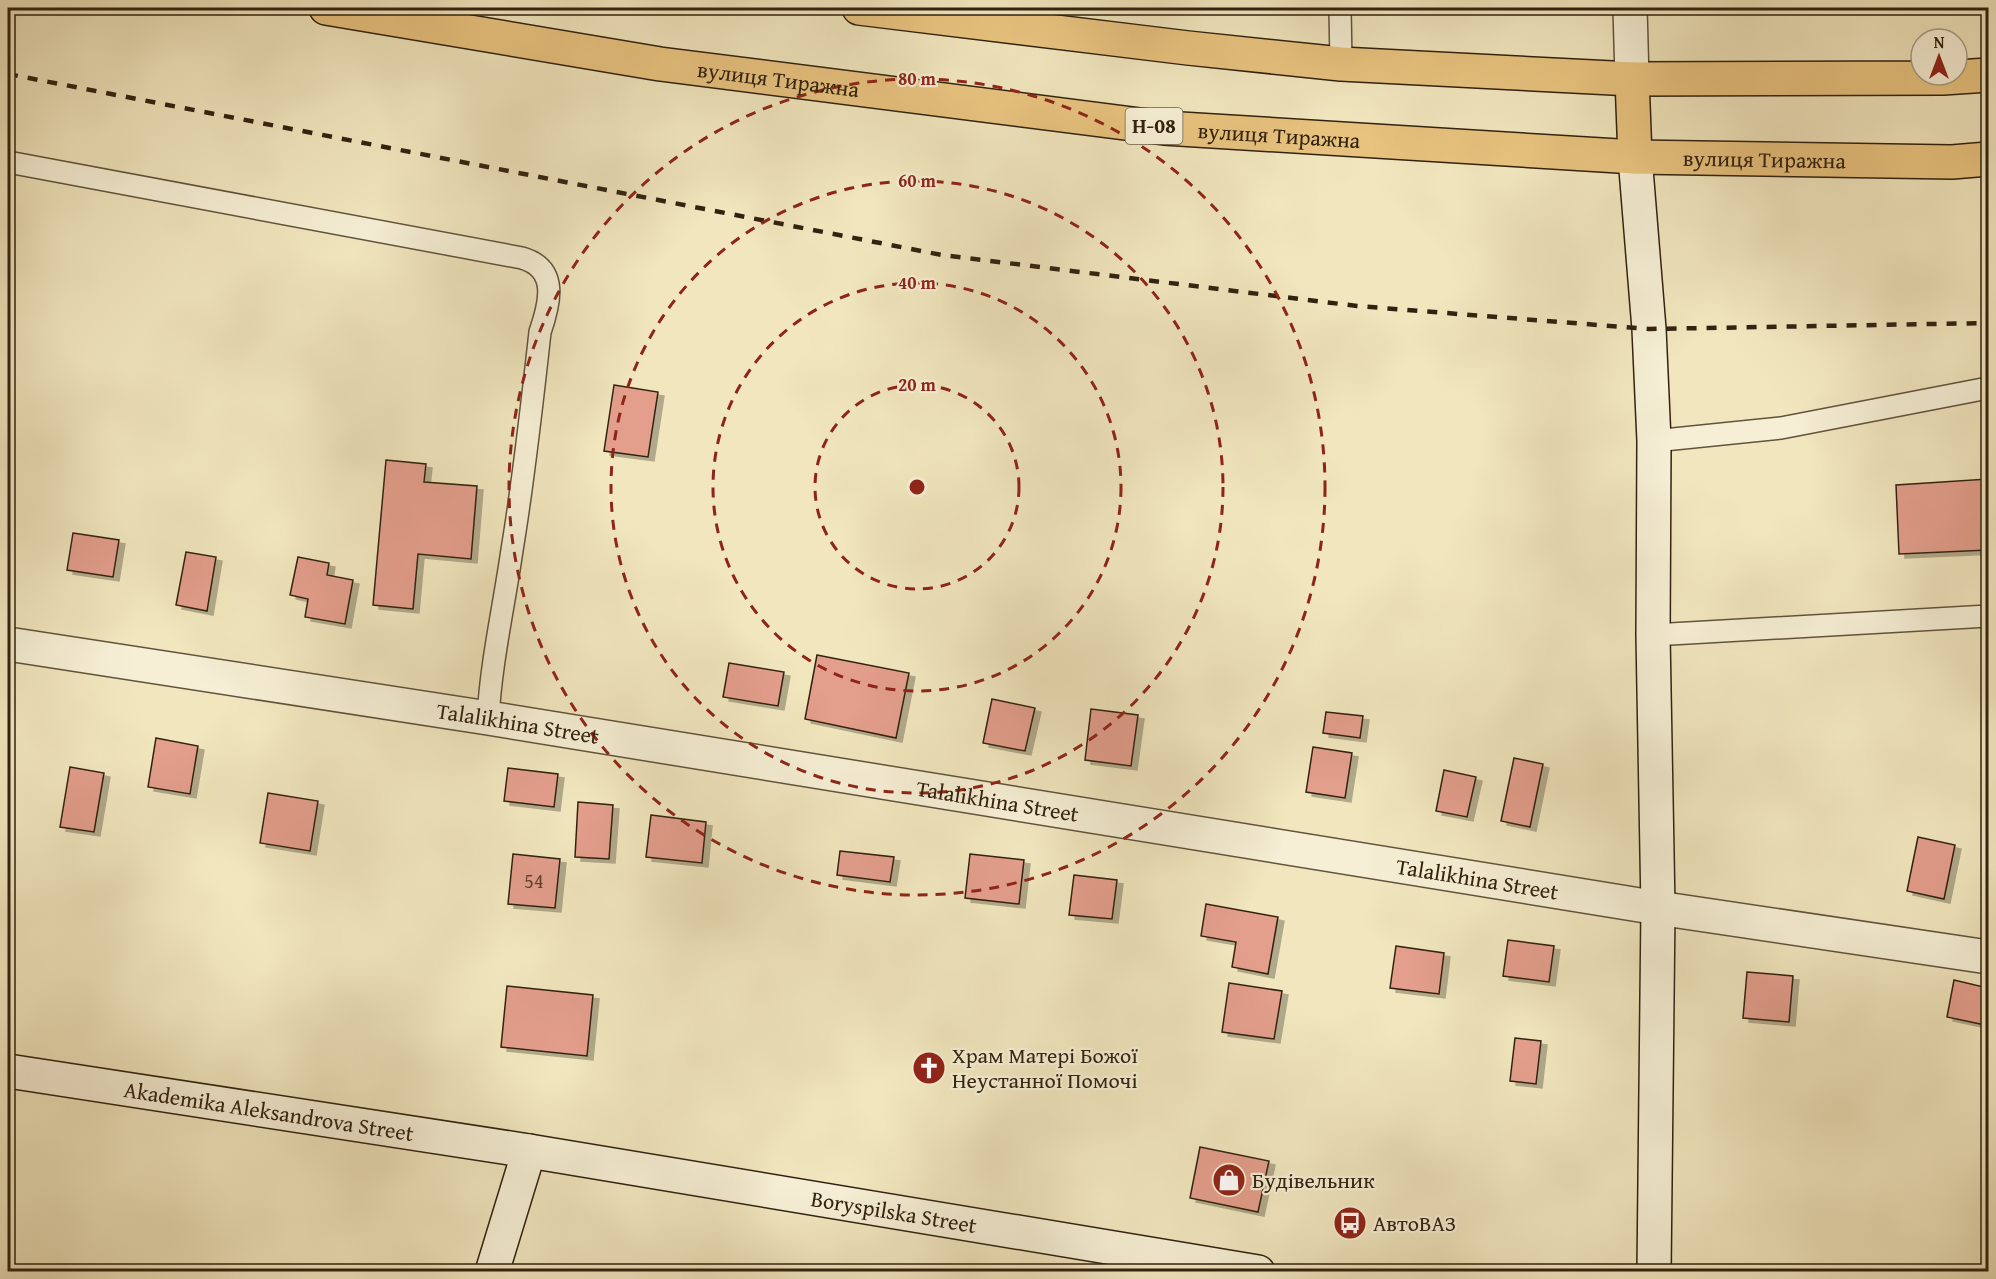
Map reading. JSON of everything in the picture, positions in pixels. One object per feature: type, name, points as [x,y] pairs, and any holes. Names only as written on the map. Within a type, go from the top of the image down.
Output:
[{"type":"main road","name":"вулиця Тиражна","points":[[326,8],[660,64],[1164,128],[1635,157],[1952,162],[1989,159]]},
{"type":"main road","points":[[859,8],[1341,64],[1632,80],[1943,78],[1989,75]]},
{"type":"main road","points":[[1632,80],[1635,157]]},
{"type":"street","points":[[1630,8],[1632,80]]},
{"type":"street","points":[[1635,157],[1649,329],[1654,441],[1653,635],[1658,908],[1654,1272]]},
{"type":"street","name":"Talalikhina Street","points":[[8,644],[488,718],[1658,908],[1989,957]]},
{"type":"street","name":"Akademika Aleksandrova Street","points":[[8,1071],[529,1151]]},
{"type":"street","points":[[492,1272],[529,1151]]},
{"type":"street","name":"Boryspilska Street","points":[[529,1151],[1245,1270]]},
{"type":"lane","points":[[1340,8],[1341,64]]},
{"type":"lane","points":[[8,162],[522,258],[540,266],[548,277],[548,297],[540,332],[522,484],[490,681],[488,718]]},
{"type":"lane","points":[[1654,441],[1781,428],[1989,388]]},
{"type":"lane","points":[[1653,635],[1989,616]]},
{"type":"building","points":[[614,385],[658,392],[648,457],[604,451]]},
{"type":"building","points":[[386,460],[426,464],[424,482],[477,486],[471,559],[418,554],[413,609],[373,605]]},
{"type":"building","points":[[1988,479],[1988,550],[1899,554],[1896,485]]},
{"type":"building","points":[[73,533],[119,540],[113,577],[67,570]]},
{"type":"building","points":[[186,552],[216,557],[207,611],[176,605]]},
{"type":"building","points":[[298,557],[329,563],[327,575],[353,580],[345,624],[305,617],[308,599],[290,595]]},
{"type":"building","points":[[817,655],[909,673],[896,738],[805,719]]},
{"type":"building","points":[[729,663],[784,672],[778,706],[723,697]]},
{"type":"building","points":[[992,699],[1035,708],[1025,751],[983,743]]},
{"type":"building","points":[[1091,709],[1138,715],[1131,766],[1085,760]]},
{"type":"building","points":[[1326,712],[1363,716],[1360,738],[1323,733]]},
{"type":"building","points":[[156,738],[198,746],[190,794],[148,787]]},
{"type":"building","points":[[1313,747],[1352,753],[1345,798],[1306,792]]},
{"type":"building","points":[[1514,758],[1543,764],[1530,827],[1501,821]]},
{"type":"building","points":[[70,767],[104,773],[94,832],[60,827]]},
{"type":"building","points":[[508,768],[558,774],[554,807],[504,801]]},
{"type":"building","points":[[1444,770],[1476,777],[1467,817],[1436,811]]},
{"type":"building","points":[[268,793],[318,801],[310,851],[260,843]]},
{"type":"building","points":[[578,802],[613,805],[609,859],[575,857]]},
{"type":"building","points":[[651,815],[706,822],[702,863],[646,857]]},
{"type":"building","points":[[1918,837],[1955,845],[1944,899],[1907,891]]},
{"type":"building","points":[[840,851],[894,857],[890,882],[837,875]]},
{"type":"building","points":[[513,854],[560,859],[555,908],[508,904]]},
{"type":"building","points":[[970,854],[1024,860],[1019,904],[965,898]]},
{"type":"building","points":[[1074,875],[1117,880],[1112,919],[1069,915]]},
{"type":"building","points":[[1206,904],[1278,917],[1268,974],[1232,967],[1236,942],[1201,936]]},
{"type":"building","points":[[1508,940],[1554,946],[1549,982],[1503,976]]},
{"type":"building","points":[[1396,946],[1444,953],[1439,994],[1390,988]]},
{"type":"building","points":[[1747,972],[1793,976],[1789,1022],[1743,1018]]},
{"type":"building","points":[[1954,980],[1988,988],[1985,1025],[1947,1017]]},
{"type":"building","points":[[1229,983],[1282,991],[1274,1039],[1222,1032]]},
{"type":"building","points":[[507,986],[593,995],[587,1056],[501,1047]]},
{"type":"building","points":[[1515,1038],[1541,1041],[1536,1084],[1510,1081]]},
{"type":"building","name":"Будівельник","points":[[1200,1147],[1269,1161],[1258,1212],[1190,1198]]},
{"type":"railway","points":[[8,74],[942,255],[1357,306],[1649,329],[1988,323]]},
{"type":"place","name":"Храм Матері Божої Неустанної Помочі","points":[[929,1068]]},
{"type":"place","name":"Будівельник","points":[[1229,1180]]},
{"type":"place","name":"АвтоВАЗ","points":[[1350,1223]]}]
